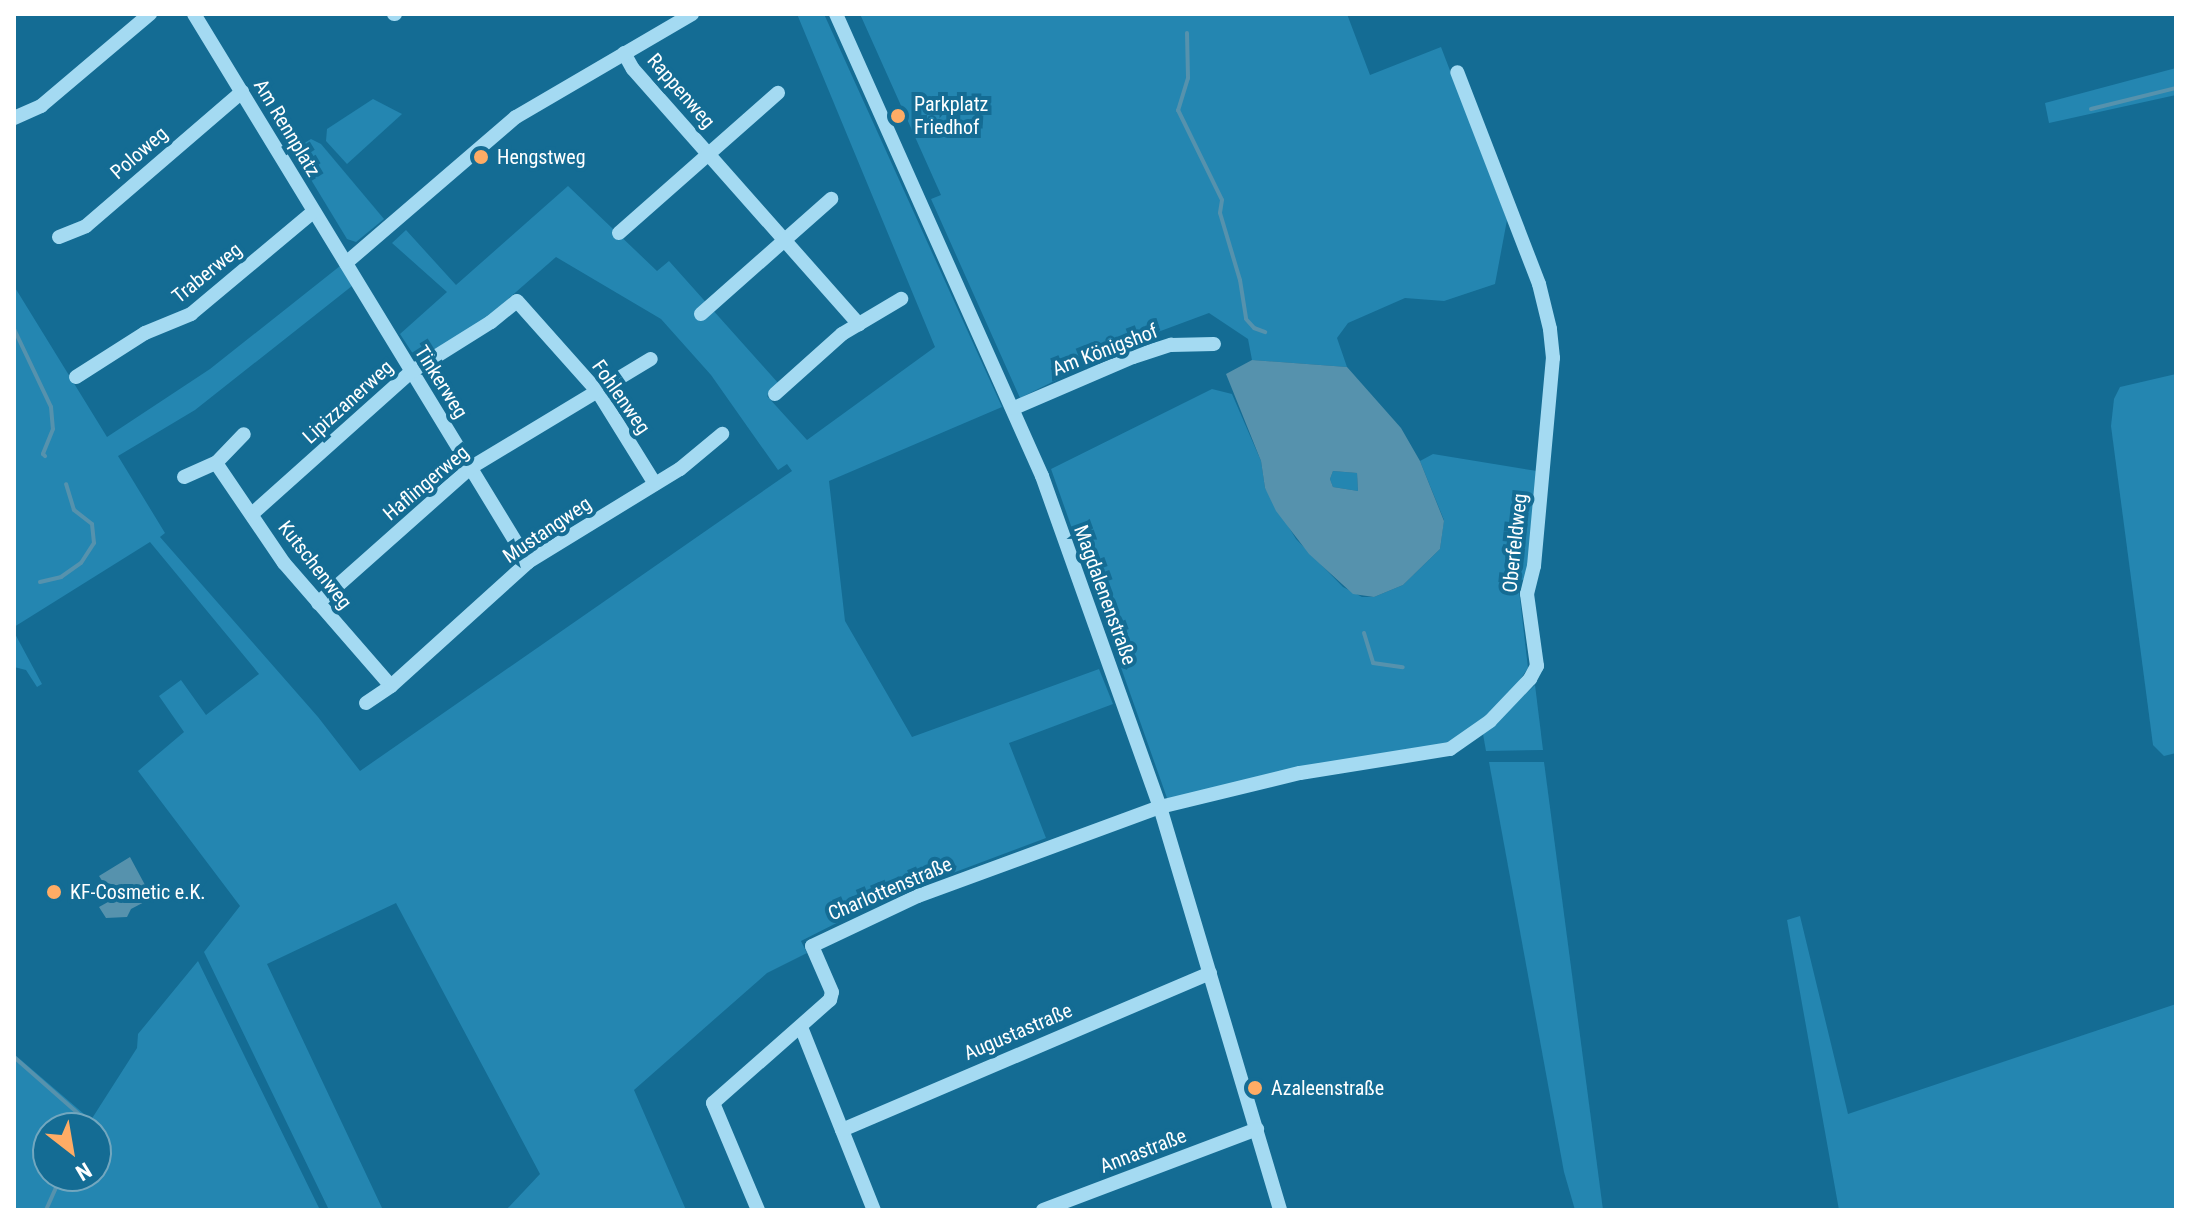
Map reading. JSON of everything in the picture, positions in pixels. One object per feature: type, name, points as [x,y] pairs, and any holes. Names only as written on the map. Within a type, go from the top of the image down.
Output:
[{"type":"street","points":[[14,118],[41,106],[150,14]]},
{"type":"street","name":"Am Rennplatz","points":[[194,14],[346,263]]},
{"type":"street","points":[[346,263],[516,117],[692,14]]},
{"type":"street","name":"Magdalenenstraße","points":[[836,14],[1042,476],[1160,807],[1280,1210]]},
{"type":"street","name":"Rappenweg","points":[[624,53],[633,69],[859,324]]},
{"type":"street","name":"Oberfeldweg","points":[[1160,807],[1300,773],[1450,749],[1498,714],[1537,666],[1527,594],[1534,566],[1553,358],[1550,329],[1539,284],[1457,72]]},
{"type":"street","name":"Poloweg","points":[[59,237],[86,226],[242,92]]},
{"type":"street","name":"Rappenweg","points":[[619,233],[778,93]]},
{"type":"street","points":[[701,314],[831,199]]},
{"type":"street","name":"Traberweg","points":[[76,377],[145,333],[191,314],[314,211]]},
{"type":"street","name":"Tinkerweg","points":[[346,263],[528,562]]},
{"type":"street","points":[[775,394],[842,334],[901,299]]},
{"type":"street","name":"Lipizzanerweg","points":[[252,514],[411,372],[491,322],[517,301]]},
{"type":"street","name":"Fohlenweg","points":[[517,301],[598,392],[655,484]]},
{"type":"street","name":"Am Königshof","points":[[1014,408],[1133,357],[1171,345],[1214,344]]},
{"type":"street","name":"Haflingerweg","points":[[318,603],[470,468],[651,359]]},
{"type":"street","points":[[184,477],[216,463],[244,434]]},
{"type":"street","name":"Mustangweg","points":[[366,703],[391,686],[528,562],[680,469],[722,434]]},
{"type":"street","name":"Kutschenweg","points":[[216,463],[284,563],[391,686]]},
{"type":"street","name":"Charlottenstraße","points":[[758,1210],[713,1103],[830,1000],[832,992],[812,946],[918,896],[1160,807]]},
{"type":"street","name":"Augustastraße","points":[[842,1130],[1210,973]]},
{"type":"street","points":[[801,1027],[870,1209]]},
{"type":"street","name":"Annastraße","points":[[1043,1210],[1257,1129]]},
{"type":"shaded area","points":[[797,14],[824,14],[1002,407],[829,481],[845,621],[912,737],[1099,669],[1113,704],[1009,743],[1046,838],[886,898],[801,941],[807,953],[767,973],[634,1090],[686,1210],[506,1210],[540,1174],[396,903],[267,964],[383,1210],[329,1210],[204,952],[240,906],[138,771],[184,732],[159,696],[181,680],[206,715],[259,674],[150,542],[14,627],[14,286],[107,437],[210,369],[340,266],[352,286],[195,410],[118,456],[165,533],[160,537],[318,717],[360,771],[792,471],[787,464],[778,470],[711,375],[661,319],[556,257],[485,319],[417,360],[400,334],[447,292],[392,243],[406,230],[456,285],[568,186],[657,271],[669,261],[779,384],[767,396],[807,440],[935,347]]},
{"type":"shaded area","points":[[860,14],[1347,14],[1370,75],[1441,47],[1507,220],[1495,284],[1444,301],[1405,298],[1348,323],[1337,338],[1347,367],[1252,360],[1248,339],[1209,313],[1139,339],[1020,398],[931,199],[941,195]]},
{"type":"shaded area","points":[[2176,68],[2176,95],[2049,123],[2045,103]]},
{"type":"shaded area","points":[[373,99],[402,114],[347,164],[326,141],[327,129]]},
{"type":"shaded area","points":[[311,139],[321,144],[384,219],[356,242],[347,239],[293,150]]},
{"type":"shaded area","points":[[1252,360],[1347,367],[1401,428],[1420,461],[1444,521],[1440,549],[1403,585],[1374,597],[1353,594],[1309,554],[1276,511],[1265,488],[1261,461],[1226,374]],"holes":[[[1333,471],[1357,473],[1358,491],[1333,487],[1330,479]]]},
{"type":"shaded area","points":[[2176,374],[2176,753],[2164,756],[2153,745],[2111,426],[2114,399],[2120,387]]},
{"type":"shaded area","points":[[1212,389],[1232,394],[1261,461],[1265,488],[1296,539],[1343,587],[1362,597],[1374,597],[1403,585],[1440,549],[1444,520],[1420,461],[1433,454],[1537,471],[1529,577],[1518,582],[1528,668],[1508,697],[1470,730],[1447,745],[1174,801],[1167,798],[1051,469]]},
{"type":"shaded area","points":[[1333,471],[1357,473],[1358,491],[1333,487],[1330,479]]},
{"type":"shaded area","points":[[14,632],[42,684],[37,687],[26,670],[14,667]]},
{"type":"shaded area","points":[[1535,685],[1543,750],[1486,751],[1483,734]]},
{"type":"shaded area","points":[[1489,762],[1544,762],[1603,1210],[1575,1210],[1564,1172]]},
{"type":"shaded area","points":[[130,857],[152,898],[131,909],[127,917],[106,918],[99,907],[117,897],[119,886],[103,882],[99,876]]},
{"type":"shaded area","points":[[1800,916],[1848,1114],[2176,1004],[2176,1210],[1839,1210],[1787,920]]},
{"type":"shaded area","points":[[198,961],[320,1210],[14,1210],[14,1054],[82,1112],[32,1112],[32,1192],[112,1192],[112,1112],[96,1112],[137,1048],[138,1034]]},
{"type":"waterway","points":[[1187,33],[1188,78],[1178,110],[1222,200],[1220,213],[1240,280],[1246,319],[1254,328],[1265,332]]},
{"type":"waterway","points":[[2091,109],[2176,88]]},
{"type":"waterway","points":[[14,329],[51,407],[53,429],[43,454],[45,456]]},
{"type":"waterway","points":[[40,582],[61,577],[81,563],[94,543],[92,524],[74,510],[66,484]]},
{"type":"waterway","points":[[1364,633],[1373,663],[1403,667]]},
{"type":"waterway","points":[[14,1057],[77,1112]]},
{"type":"waterway","points":[[46,1210],[54,1192]]},
{"type":"place","name":"Parkplatz Friedhof","points":[[898,116]]},
{"type":"place","name":"Hengstweg","points":[[481,157]]},
{"type":"place","name":"KF-Cosmetic e.K.","points":[[54,892]]},
{"type":"place","name":"Azaleenstraße","points":[[1255,1088]]}]
